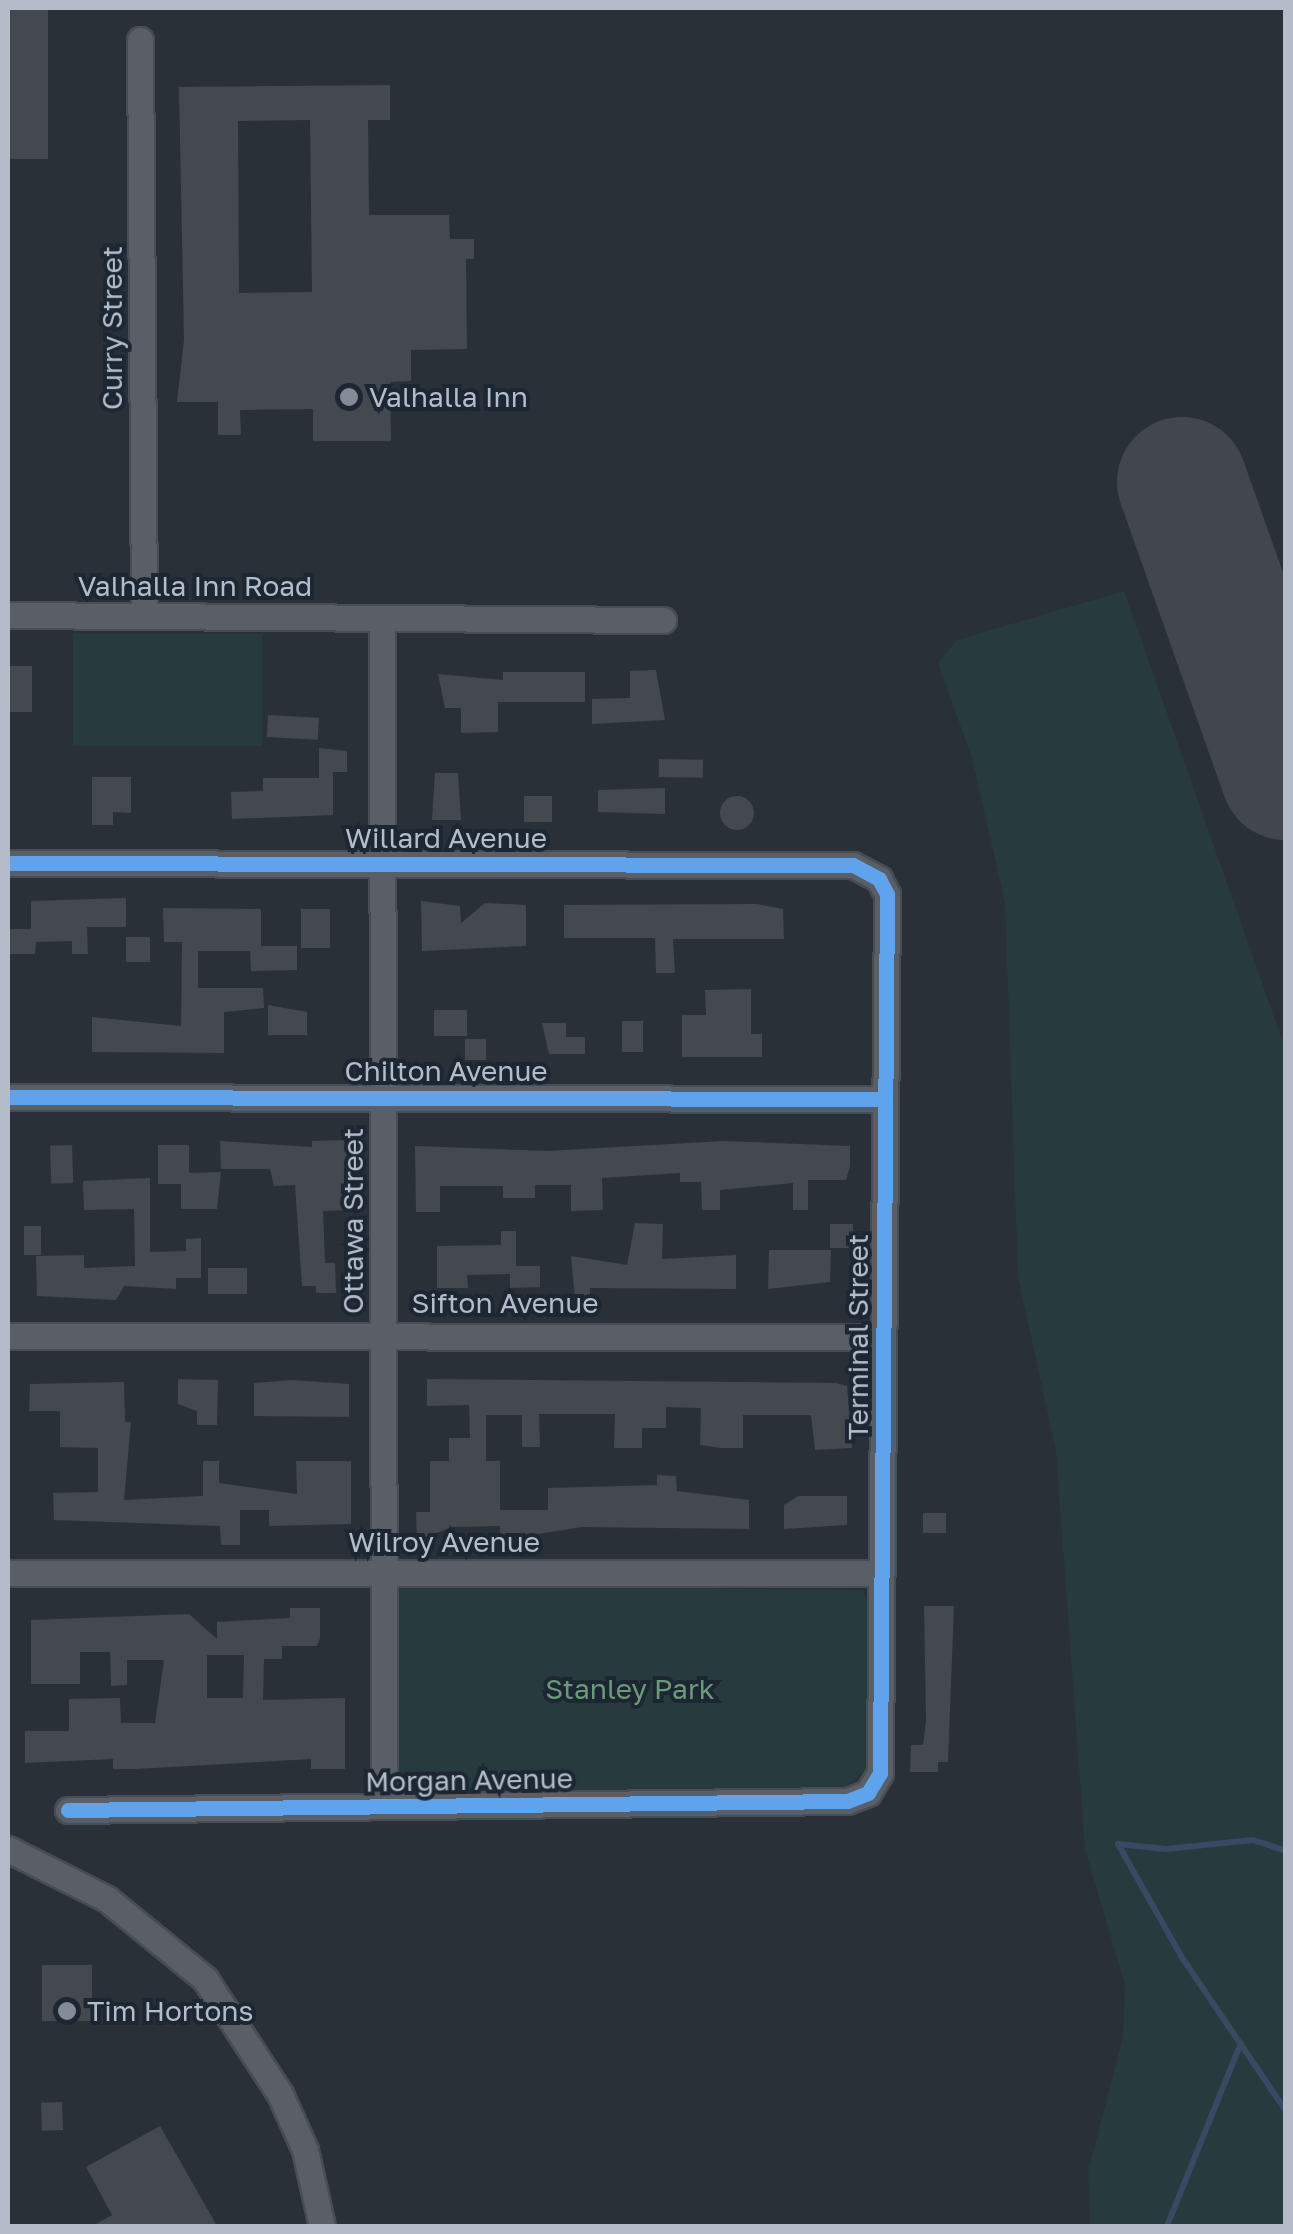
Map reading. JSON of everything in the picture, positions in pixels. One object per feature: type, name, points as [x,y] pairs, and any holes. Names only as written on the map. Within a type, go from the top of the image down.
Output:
[{"type":"street","name":"Curry Street","points":[[140,40],[144,616]]},
{"type":"street","name":"Valhalla Inn Road","points":[[8,615],[382,618]]},
{"type":"street","points":[[382,618],[663,620]]},
{"type":"street","name":"Ottawa Street","points":[[382,618],[384,1806]]},
{"type":"street","name":"Willard Avenue","points":[[8,863],[853,865],[880,879]]},
{"type":"street","name":"Terminal Street","points":[[868,1793],[880,1773],[886,894],[880,879]]},
{"type":"street","name":"Chilton Avenue","points":[[8,1097],[884,1099]]},
{"type":"street","name":"Sifton Avenue","points":[[8,1336],[383,1332],[882,1337]]},
{"type":"street","name":"Wilroy Avenue","points":[[8,1573],[881,1573]]},
{"type":"street","name":"Morgan Avenue","points":[[68,1810],[847,1801],[868,1793]]},
{"type":"street","points":[[8,1850],[94,1890],[148,1926],[205,1980],[280,2094],[305,2150],[322,2226]]},
{"type":"green space","points":[[1124,591],[1285,1048],[1285,2226],[1090,2225],[1088,2172],[1123,2037],[1125,1985],[1085,1849],[1056,1451],[1018,1277],[1005,902],[972,758],[938,663],[957,640]]},
{"type":"green space","points":[[73,634],[262,634],[262,746],[73,746]]},
{"type":"green space","name":"Stanley Park","points":[[394,1585],[863,1590],[869,1605],[867,1769],[836,1794],[410,1789],[394,1776]]},
{"type":"building","points":[[8,8],[48,8],[48,159],[8,159]]},
{"type":"building","points":[[390,85],[390,120],[368,120],[369,215],[449,215],[450,239],[474,239],[474,259],[466,259],[467,349],[411,350],[411,381],[390,382],[391,441],[313,441],[313,409],[240,410],[241,435],[218,435],[218,402],[177,402],[184,340],[179,87]],"holes":[[[310,120],[312,292],[239,293],[238,121]]]},
{"type":"building","points":[[8,666],[32,666],[32,712],[8,712]]},
{"type":"building","points":[[656,670],[665,720],[592,724],[592,699],[630,698],[630,671]]},
{"type":"building","points":[[503,672],[585,672],[585,702],[498,702],[498,732],[461,733],[461,708],[445,708],[438,674],[503,680]]},
{"type":"building","points":[[268,715],[319,718],[318,740],[267,737]]},
{"type":"building","points":[[319,748],[347,751],[347,772],[333,772],[333,815],[232,819],[231,792],[263,791],[263,778],[319,778]]},
{"type":"building","points":[[659,759],[703,760],[703,778],[659,777]]},
{"type":"building","points":[[435,773],[458,773],[461,820],[432,820]]},
{"type":"building","points":[[92,777],[131,777],[131,813],[113,812],[113,825],[92,825]]},
{"type":"building","points":[[665,788],[665,814],[598,812],[598,790]]},
{"type":"building","points":[[524,796],[552,796],[552,822],[524,822]]},
{"type":"building","points":[[737,796],[749,801],[754,813],[749,825],[737,830],[725,825],[720,813],[725,801]]},
{"type":"building","points":[[126,898],[126,927],[87,927],[88,954],[72,954],[72,941],[36,942],[35,954],[8,954],[8,929],[31,929],[31,901]]},
{"type":"building","points":[[421,901],[460,906],[461,923],[485,903],[526,905],[526,946],[422,951]]},
{"type":"building","points":[[757,904],[783,909],[784,939],[673,939],[675,973],[656,973],[655,938],[564,938],[564,905]]},
{"type":"building","points":[[163,908],[261,909],[261,946],[297,946],[297,970],[251,971],[250,951],[198,951],[198,988],[263,988],[264,1008],[224,1012],[224,1053],[92,1052],[92,1017],[181,1026],[182,942],[164,942]]},
{"type":"building","points":[[301,909],[330,909],[330,948],[301,948]]},
{"type":"building","points":[[126,937],[150,937],[150,962],[126,962]]},
{"type":"building","points":[[751,989],[751,1034],[762,1034],[762,1057],[682,1057],[682,1015],[706,1015],[705,990]]},
{"type":"building","points":[[268,1005],[307,1012],[307,1035],[268,1035]]},
{"type":"building","points":[[434,1010],[467,1010],[467,1036],[434,1036]]},
{"type":"building","points":[[622,1021],[643,1021],[643,1052],[622,1052]]},
{"type":"building","points":[[542,1023],[566,1023],[566,1037],[585,1037],[585,1054],[549,1054]]},
{"type":"building","points":[[465,1039],[486,1039],[486,1060],[465,1060]]},
{"type":"building","points":[[348,1140],[350,1210],[323,1211],[325,1263],[335,1263],[336,1293],[316,1293],[316,1286],[302,1286],[295,1185],[274,1186],[270,1169],[221,1169],[220,1141],[312,1147],[312,1141]]},
{"type":"building","points":[[723,1141],[850,1146],[850,1166],[846,1180],[808,1180],[808,1210],[793,1210],[793,1183],[720,1190],[720,1210],[702,1210],[701,1182],[680,1182],[680,1173],[602,1178],[603,1210],[571,1211],[571,1185],[535,1185],[535,1198],[503,1198],[503,1186],[440,1186],[440,1212],[416,1212],[415,1146],[547,1151]]},
{"type":"building","points":[[72,1145],[73,1183],[51,1184],[50,1146]]},
{"type":"building","points":[[158,1145],[189,1145],[189,1173],[221,1172],[217,1209],[181,1209],[181,1184],[158,1184]]},
{"type":"building","points":[[150,1178],[150,1252],[186,1251],[186,1239],[201,1238],[201,1278],[176,1278],[176,1289],[124,1286],[116,1300],[37,1296],[36,1256],[84,1255],[84,1268],[135,1266],[134,1209],[84,1210],[83,1181]]},
{"type":"building","points":[[635,1223],[663,1224],[662,1259],[736,1255],[736,1289],[590,1288],[590,1298],[575,1298],[571,1256],[627,1265]]},
{"type":"building","points":[[830,1224],[853,1224],[853,1248],[830,1248]]},
{"type":"building","points":[[24,1226],[41,1226],[41,1255],[24,1255]]},
{"type":"building","points":[[501,1231],[516,1231],[516,1266],[540,1266],[540,1287],[510,1288],[510,1274],[467,1275],[468,1288],[437,1288],[437,1246],[501,1245]]},
{"type":"building","points":[[769,1250],[831,1250],[830,1282],[768,1289]]},
{"type":"building","points":[[208,1268],[247,1268],[247,1294],[208,1294]]},
{"type":"building","points":[[178,1379],[218,1380],[217,1425],[197,1425],[197,1411],[178,1404]]},
{"type":"building","points":[[427,1379],[836,1383],[847,1386],[852,1448],[815,1450],[811,1415],[743,1415],[743,1448],[721,1448],[700,1445],[701,1408],[666,1407],[666,1428],[642,1428],[642,1448],[614,1448],[615,1414],[539,1414],[540,1447],[522,1447],[522,1415],[486,1415],[486,1461],[500,1461],[500,1510],[548,1510],[548,1488],[657,1485],[657,1475],[676,1476],[677,1491],[749,1500],[749,1529],[582,1527],[500,1540],[500,1526],[452,1527],[437,1533],[437,1541],[417,1541],[416,1512],[430,1512],[430,1461],[449,1461],[449,1438],[470,1438],[469,1405],[427,1406]]},
{"type":"building","points":[[292,1380],[349,1384],[349,1417],[254,1416],[254,1383]]},
{"type":"building","points":[[124,1382],[125,1422],[131,1422],[124,1500],[203,1496],[203,1461],[219,1461],[219,1483],[297,1494],[296,1461],[351,1461],[351,1524],[269,1526],[269,1510],[240,1510],[240,1545],[221,1545],[220,1526],[54,1520],[53,1493],[98,1492],[98,1448],[60,1447],[60,1411],[29,1411],[30,1384]]},
{"type":"building","points":[[798,1496],[847,1496],[847,1525],[784,1529],[784,1505]]},
{"type":"building","points":[[923,1513],[946,1513],[946,1533],[923,1533]]},
{"type":"building","points":[[924,1606],[954,1606],[948,1762],[938,1762],[938,1772],[910,1772],[911,1745],[923,1745],[926,1721]]},
{"type":"building","points":[[290,1608],[320,1608],[320,1638],[317,1646],[282,1646],[282,1659],[264,1659],[263,1700],[345,1698],[345,1769],[311,1769],[311,1759],[136,1769],[113,1769],[113,1759],[25,1763],[25,1731],[69,1731],[69,1699],[120,1698],[121,1723],[155,1723],[164,1660],[127,1660],[127,1685],[111,1686],[110,1652],[80,1652],[80,1684],[31,1684],[31,1620],[189,1614],[217,1639],[217,1622],[290,1618]],"holes":[[[207,1655],[244,1655],[243,1698],[207,1698]]]},
{"type":"building","name":"Tim Hortons","points":[[42,1965],[92,1965],[92,2021],[42,2021]]},
{"type":"building","points":[[62,2102],[63,2130],[42,2131],[41,2103]]},
{"type":"building","points":[[160,2126],[217,2226],[92,2226],[112,2215],[86,2167]]},
{"type":"waterway","points":[[1118,1844],[1166,1849],[1253,1840],[1286,1851]]},
{"type":"waterway","points":[[1118,1844],[1181,1956],[1286,2111]]},
{"type":"waterway","points":[[1167,2226],[1241,2043]]},
{"type":"runway","points":[[1182,482],[1286,775]]},
{"type":"cycle path","points":[[8,863],[853,865],[879,879],[887,894],[880,1773],[868,1793],[847,1801],[68,1810]]},
{"type":"cycle path","points":[[8,1097],[884,1099]]},
{"type":"place","name":"Valhalla Inn","points":[[349,397]]},
{"type":"place","name":"Tim Hortons","points":[[67,2011]]}]
